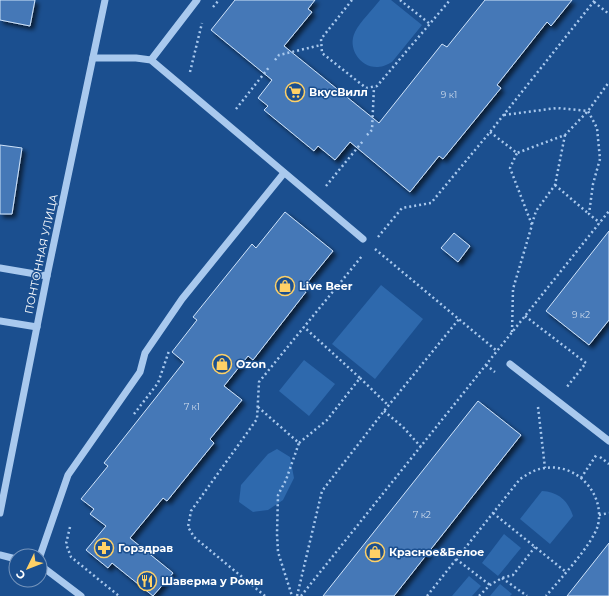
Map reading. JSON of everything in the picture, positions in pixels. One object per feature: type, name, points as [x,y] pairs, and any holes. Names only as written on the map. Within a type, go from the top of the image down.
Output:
[{"type":"street","name":"ПОНТОННАЯ УЛИЦА","points":[[0,512],[47,276],[105,0]]},
{"type":"street","points":[[151,60],[197,0]]},
{"type":"street","points":[[93,58],[136,58],[151,60],[226,122],[363,240]]},
{"type":"street","points":[[43,548],[68,474],[140,372],[145,353],[182,299],[284,173]]},
{"type":"street","points":[[0,268],[47,276]]},
{"type":"street","points":[[0,321],[37,327]]},
{"type":"street","points":[[510,364],[609,441]]},
{"type":"street","points":[[48,571],[81,596]]},
{"type":"path","points":[[211,10],[219,0]]},
{"type":"path","points":[[352,0],[321,39],[322,53],[366,88],[378,86],[450,0]]},
{"type":"path","points":[[401,0],[430,24]]},
{"type":"path","points":[[265,596],[194,536],[188,527],[190,511],[258,419],[259,382],[402,208],[431,203],[504,115],[594,1],[609,14]]},
{"type":"path","points":[[186,89],[202,21]]},
{"type":"path","points":[[275,60],[279,55],[321,45]]},
{"type":"path","points":[[226,122],[270,66]]},
{"type":"path","points":[[532,225],[510,168],[517,153],[565,135],[588,111],[609,82]]},
{"type":"path","points":[[367,135],[372,130],[374,87]]},
{"type":"path","points":[[504,115],[557,108],[588,111]]},
{"type":"path","points":[[588,111],[597,128],[600,159],[593,184],[589,214]]},
{"type":"path","points":[[490,132],[517,153]]},
{"type":"path","points":[[512,332],[513,290],[536,211],[555,186],[565,135]]},
{"type":"path","points":[[315,199],[363,141]]},
{"type":"path","points":[[555,186],[600,223]]},
{"type":"path","points":[[301,596],[609,211]]},
{"type":"path","points":[[363,240],[497,351]]},
{"type":"path","points":[[525,316],[586,364],[562,394]]},
{"type":"path","points":[[297,596],[322,491],[384,411],[459,319]]},
{"type":"path","points":[[304,327],[389,406]]},
{"type":"path","points":[[134,414],[158,383],[170,348]]},
{"type":"path","points":[[292,596],[278,552],[276,534],[278,495],[286,480],[299,443],[327,420],[360,378]]},
{"type":"path","points":[[258,406],[299,443]]},
{"type":"path","points":[[538,407],[545,468]]},
{"type":"path","points":[[384,411],[403,427],[421,447]]},
{"type":"path","points":[[581,478],[597,454]]},
{"type":"path","points":[[426,596],[520,479],[532,472],[545,468],[558,468],[570,471],[581,478],[595,494],[599,515],[598,526],[592,539],[546,596]]},
{"type":"path","points":[[493,513],[566,572]]},
{"type":"path","points":[[599,515],[609,513]]},
{"type":"path","points":[[71,523],[66,544],[71,557],[119,596]]},
{"type":"path","points":[[479,596],[490,585],[502,578],[513,575],[535,547]]},
{"type":"path","points":[[456,559],[490,585]]},
{"type":"path","points":[[502,578],[528,596]]},
{"type":"shaded area","points":[[380,0],[391,0],[422,25],[392,62],[378,67],[361,61],[354,50],[353,38],[357,28]]},
{"type":"shaded area","points":[[381,285],[423,319],[375,379],[332,344]]},
{"type":"shaded area","points":[[304,360],[335,384],[309,416],[279,391]]},
{"type":"shaded area","points":[[277,449],[290,457],[294,478],[283,500],[268,510],[253,512],[239,502],[241,485],[268,454]]},
{"type":"shaded area","points":[[542,491],[553,493],[562,498],[573,516],[550,544],[520,519]]},
{"type":"shaded area","points":[[504,534],[521,548],[498,576],[482,563]]},
{"type":"shaded area","points":[[469,576],[481,586],[472,596],[452,596]]},
{"type":"shaded area","points":[[500,584],[512,594],[510,596],[490,596]]},
{"type":"building","points":[[0,0],[35,0],[30,26],[0,20]]},
{"type":"building","points":[[235,0],[315,0],[308,9],[312,12],[284,46],[379,123],[442,44],[447,47],[485,0],[572,0],[551,26],[547,22],[497,85],[501,88],[443,159],[439,156],[410,192],[350,142],[335,160],[318,146],[314,151],[264,110],[268,106],[258,98],[272,80],[211,30]]},
{"type":"building","points":[[0,145],[22,148],[12,214],[0,214]]},
{"type":"building","points":[[285,212],[333,251],[302,289],[306,292],[253,360],[248,356],[224,386],[242,400],[210,439],[214,443],[167,501],[163,498],[130,538],[173,573],[153,596],[112,563],[108,568],[86,550],[106,526],[90,514],[94,509],[81,499],[108,466],[104,463],[184,362],[172,352],[197,320],[193,317],[252,244],[256,248]]},
{"type":"building","points":[[609,231],[609,320],[589,345],[546,311]]},
{"type":"building","points":[[454,233],[470,246],[458,262],[441,248]]},
{"type":"building","points":[[478,401],[521,435],[394,596],[323,596]]},
{"type":"building","points":[[609,543],[609,596],[567,596]]},
{"type":"place","name":"ВкусВилл","points":[[295,92]]},
{"type":"place","name":"Live Beer","points":[[285,286]]},
{"type":"place","name":"Ozon","points":[[222,364]]},
{"type":"place","name":"Горздрав","points":[[104,548]]},
{"type":"place","name":"Красное&Белое","points":[[375,552]]},
{"type":"place","name":"Шаверма у Ромы","points":[[147,581]]}]
